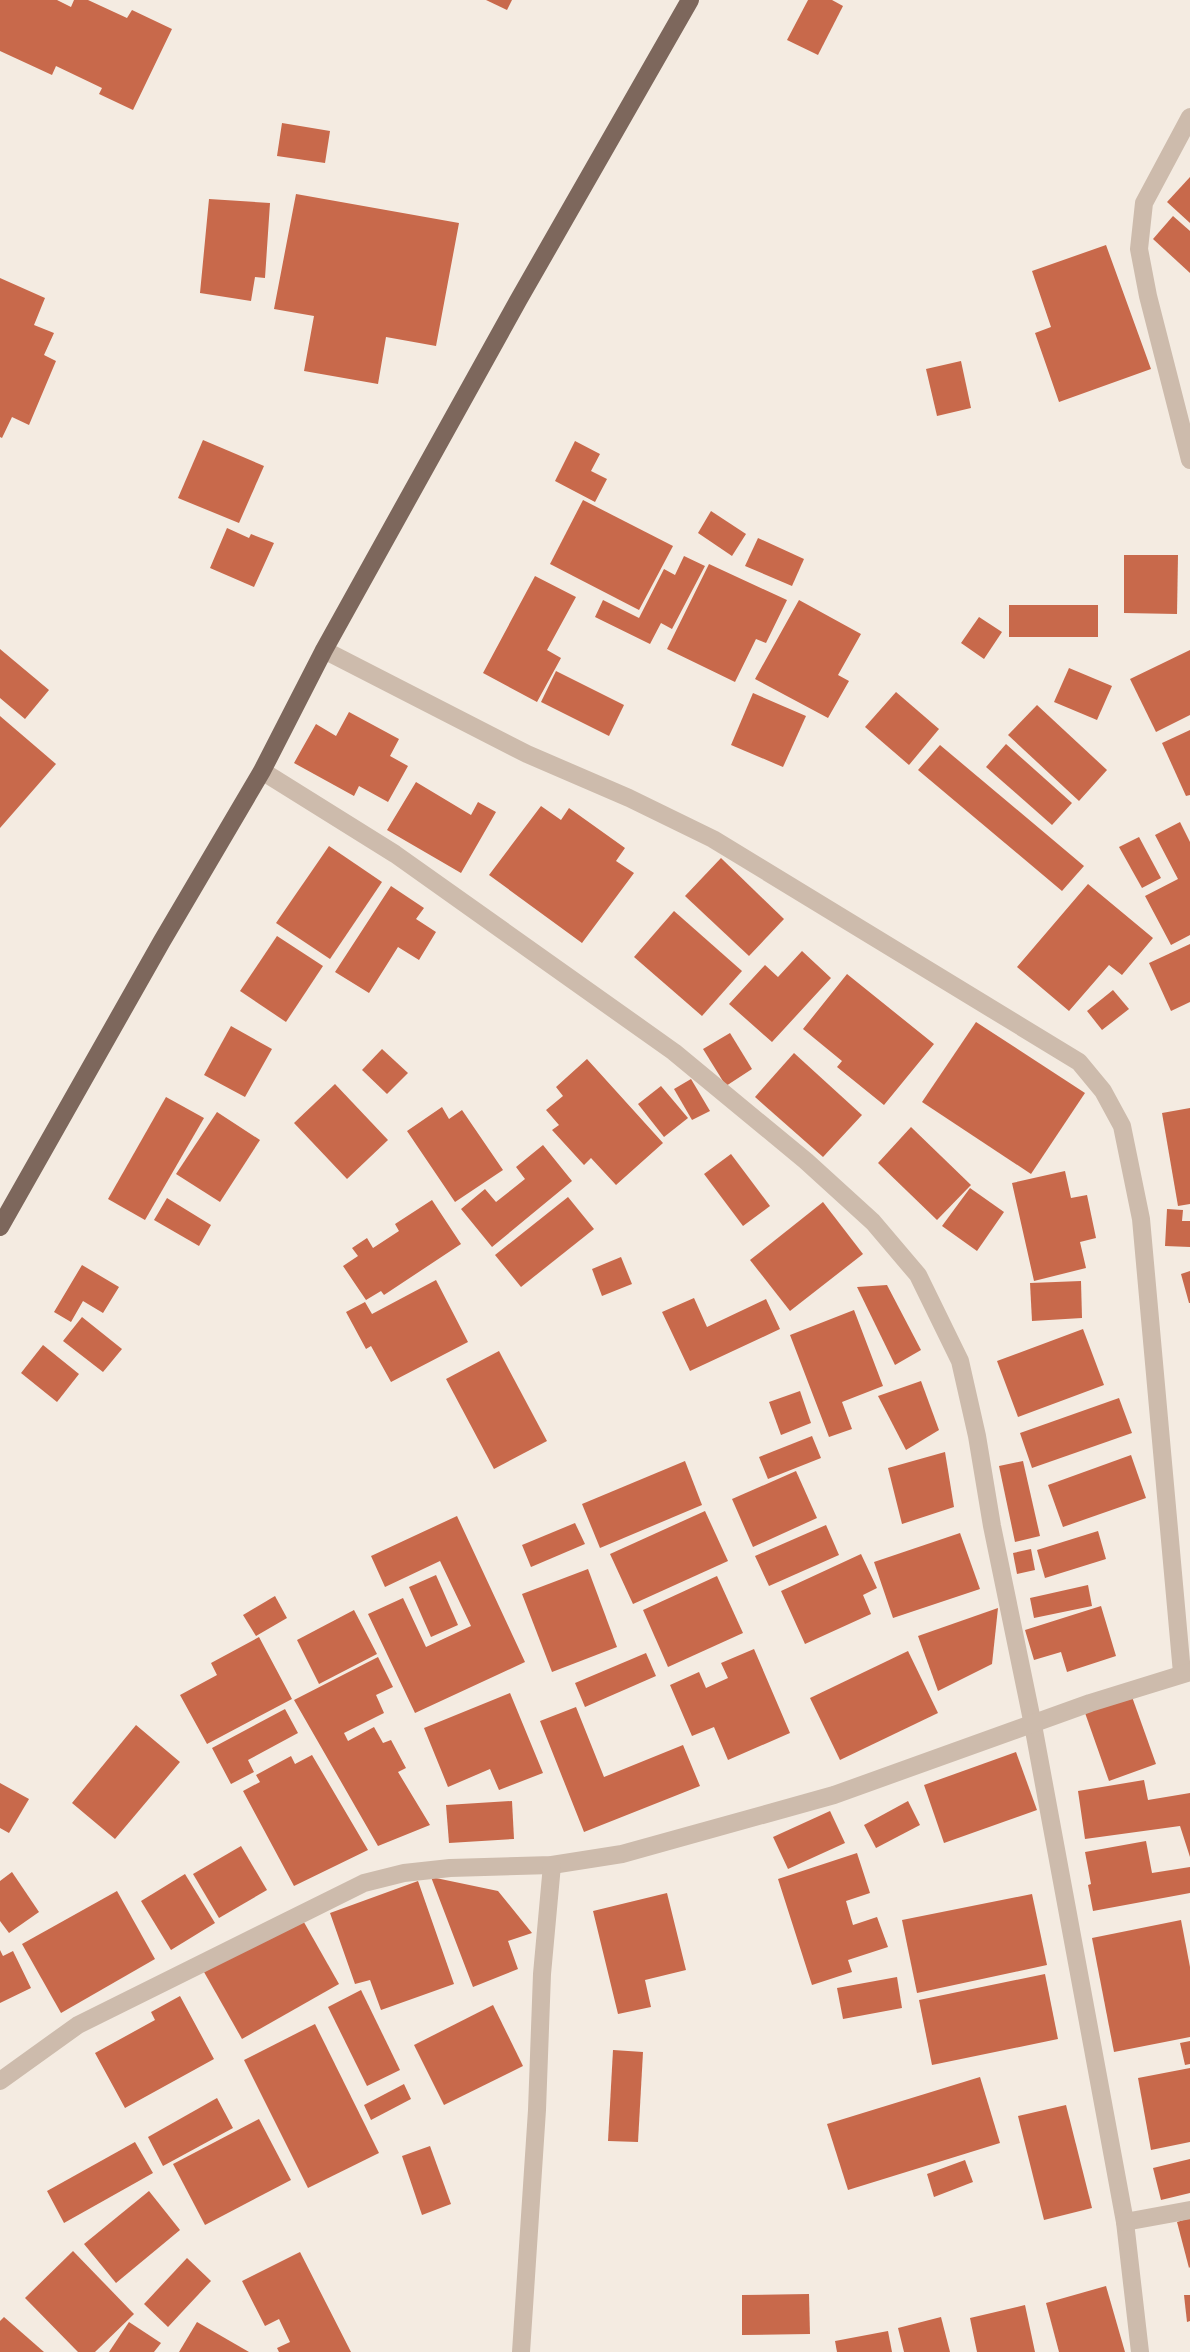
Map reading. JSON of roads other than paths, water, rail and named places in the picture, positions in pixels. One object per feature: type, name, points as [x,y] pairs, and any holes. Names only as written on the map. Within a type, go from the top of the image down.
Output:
[{"type":"main road","points":[[0,1227],[262,771],[324,650],[519,299],[690,0]]},
{"type":"street","points":[[1190,117],[1144,203],[1139,249],[1148,296],[1190,460]]},
{"type":"street","points":[[0,2081],[78,2025],[364,1884],[404,1873],[450,1868],[552,1865],[622,1854],[834,1795],[1186,1673],[1141,1219],[1122,1126],[1103,1091],[1079,1062],[713,839],[629,798],[527,754],[324,650]]},
{"type":"street","points":[[262,771],[395,854],[674,1052],[806,1160],[873,1222],[918,1275],[960,1360],[1033,1725],[1125,2222],[1140,2352]]},
{"type":"street","points":[[520,2352],[537,2110],[542,1974],[552,1865]]},
{"type":"street","points":[[1125,2222],[1190,2210]]}]
